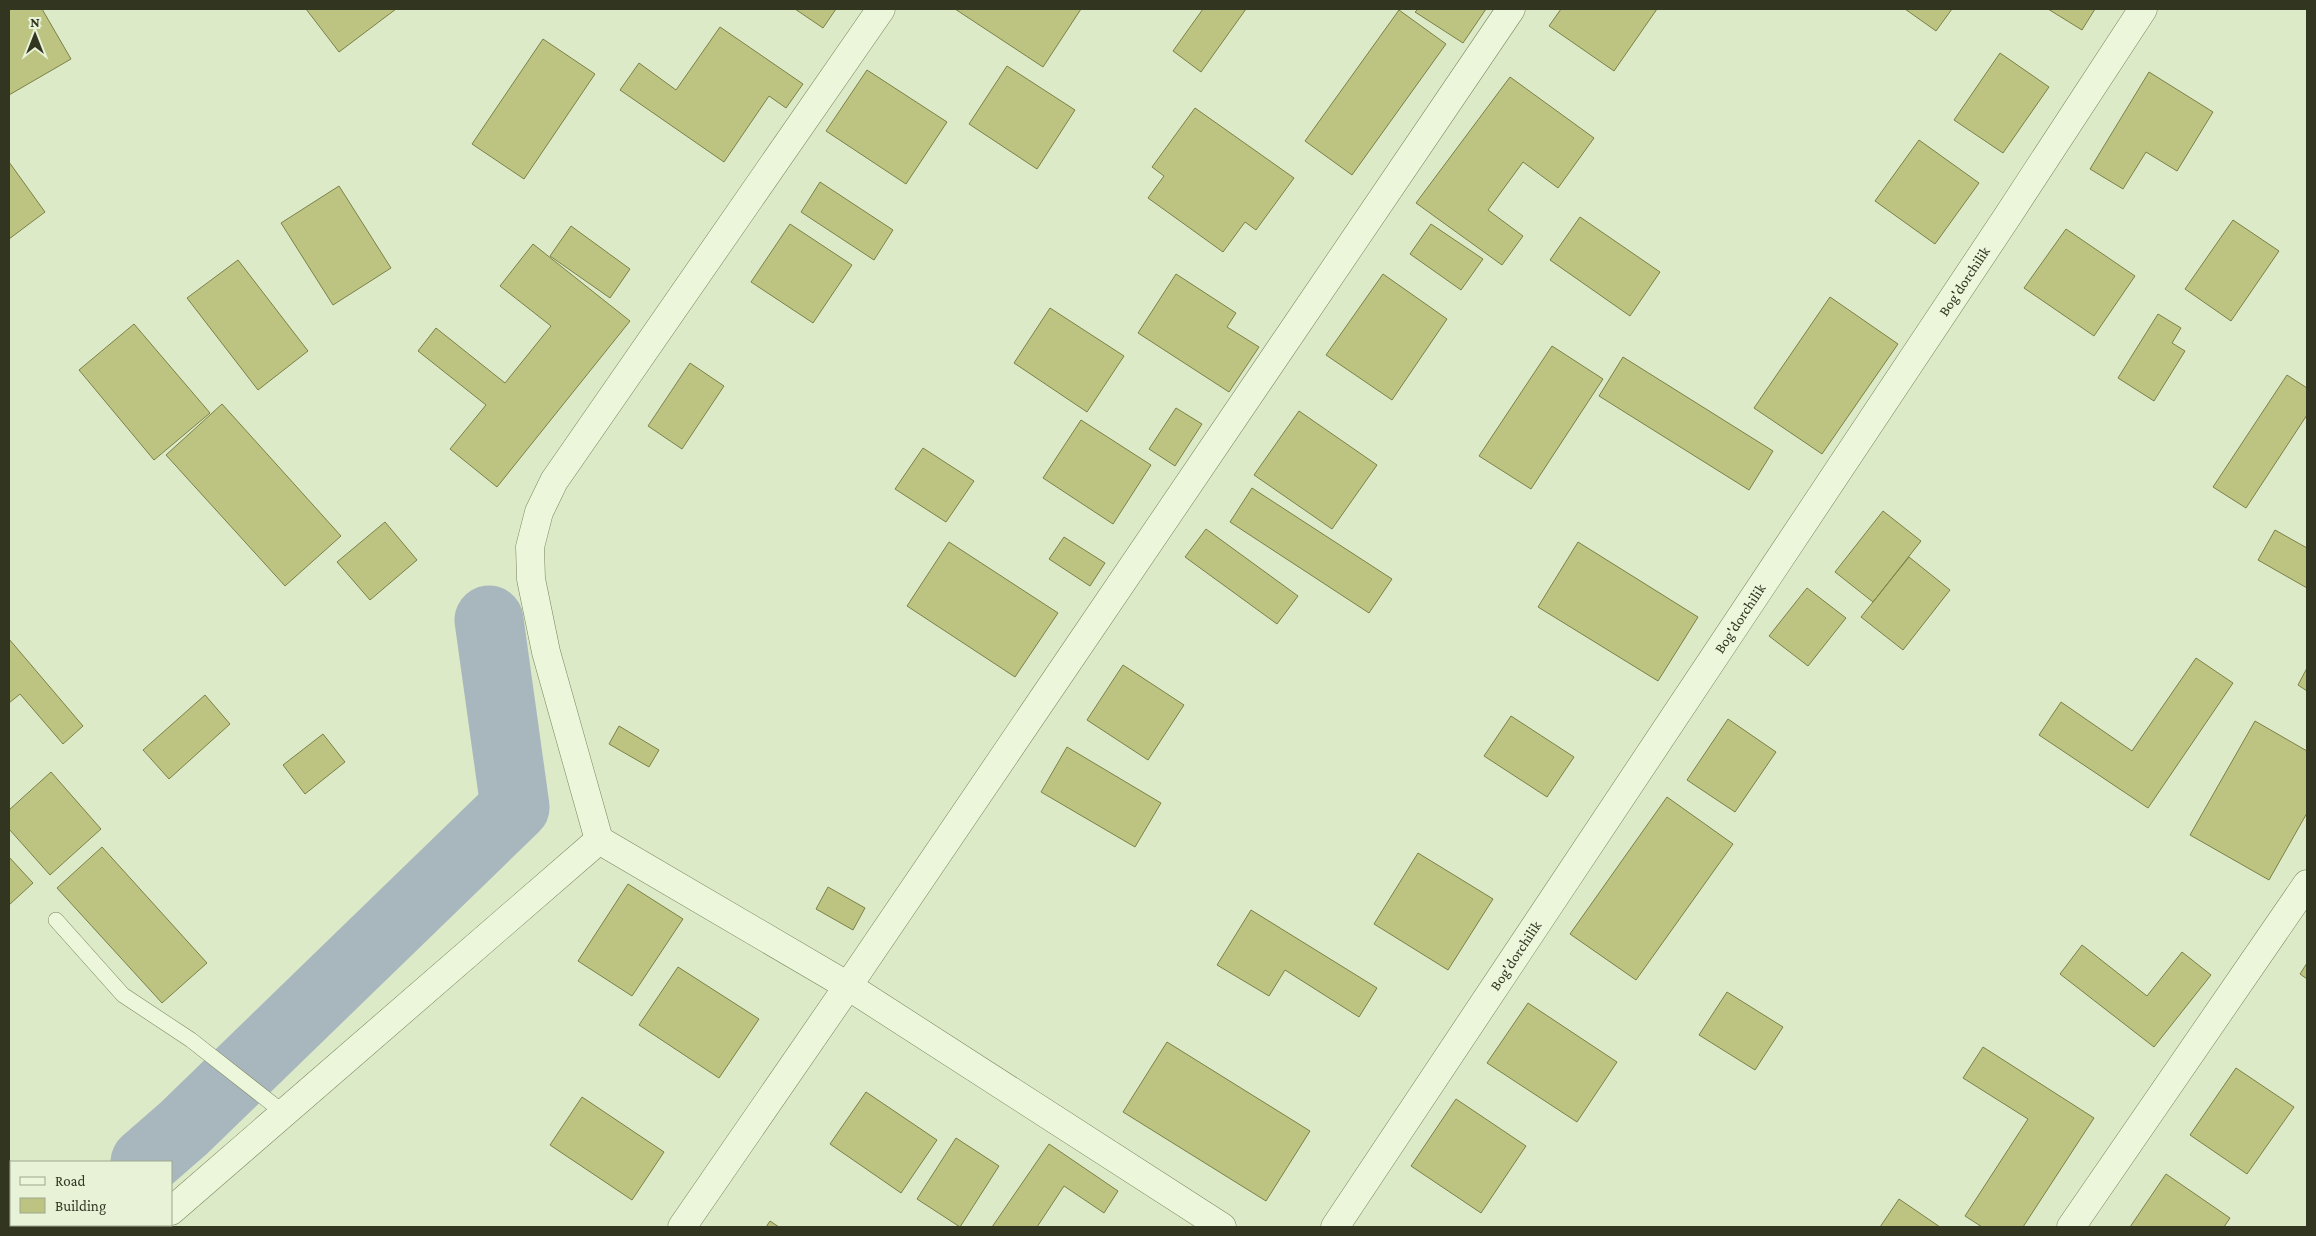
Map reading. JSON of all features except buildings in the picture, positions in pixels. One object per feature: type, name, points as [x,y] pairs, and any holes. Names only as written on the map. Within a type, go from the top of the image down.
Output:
[{"type":"street","points":[[881,9],[554,481],[540,512],[530,547],[531,580],[546,652],[599,840],[848,986],[1222,1227]]},
{"type":"street","points":[[682,1227],[848,986],[1511,9]]},
{"type":"street","name":"Bog'dorchilik","points":[[1335,1227],[2002,225],[2143,9]]},
{"type":"street","points":[[172,1210],[599,840]]},
{"type":"street","points":[[2071,1227],[2307,884]]},
{"type":"lane","points":[[56,920],[123,996],[191,1040],[284,1113]]},
{"type":"waterway","points":[[146,1161],[184,1128],[515,807],[489,620]]}]
